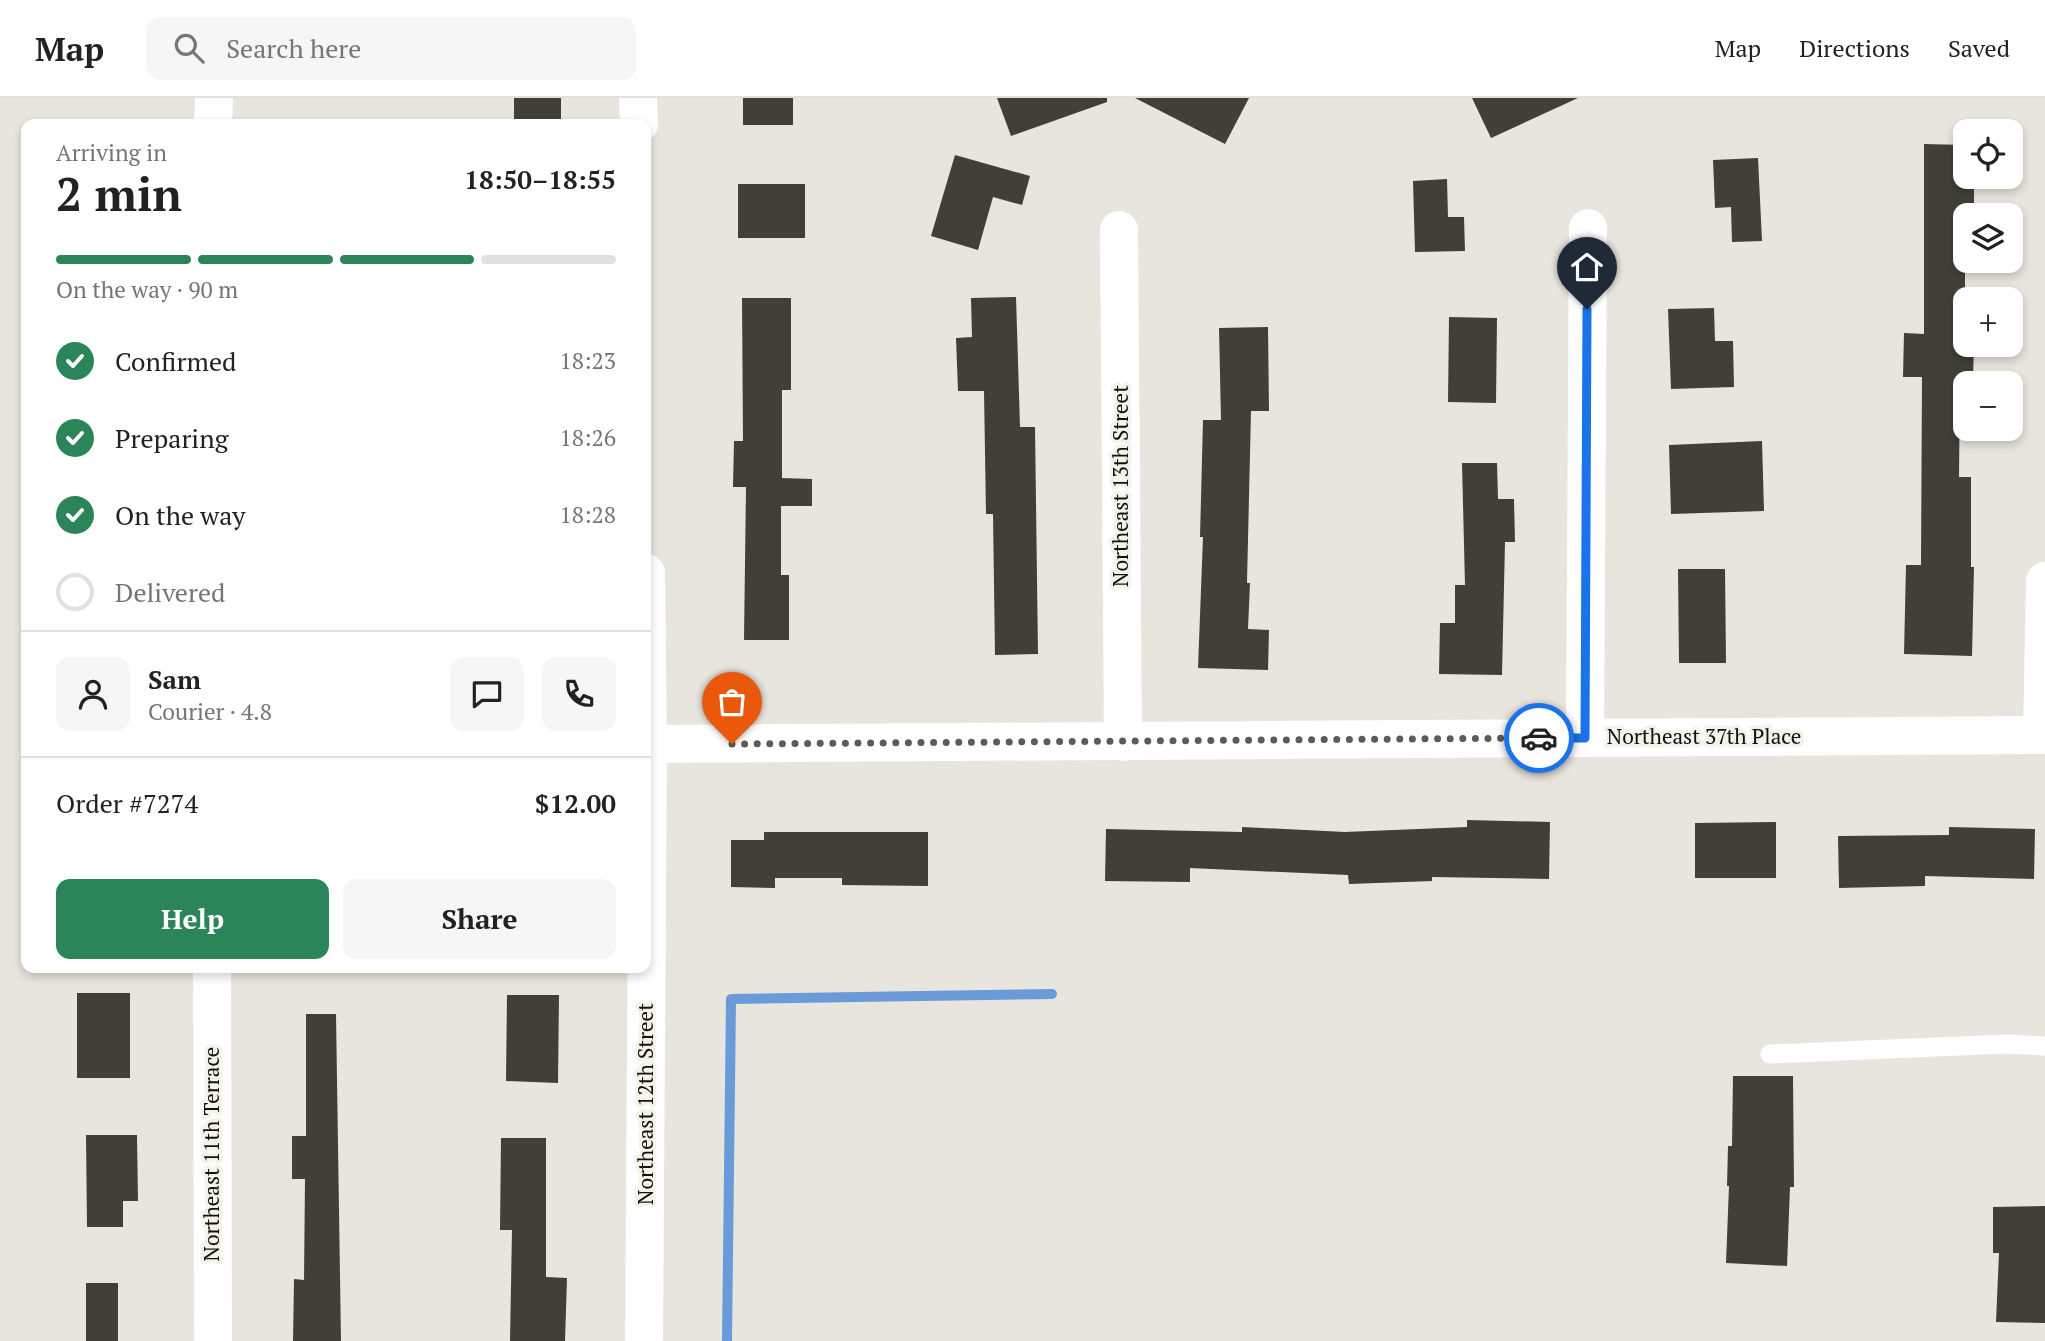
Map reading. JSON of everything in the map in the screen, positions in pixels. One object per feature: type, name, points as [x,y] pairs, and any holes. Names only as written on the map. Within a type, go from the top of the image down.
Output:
[{"type":"street","points":[[214,98],[214,119]]},
{"type":"street","points":[[638,98],[639,119]]},
{"type":"street","points":[[1585,738],[1588,228]]},
{"type":"street","name":"Northeast 13th Street","points":[[1119,230],[1123,742]]},
{"type":"street","points":[[2044,735],[2045,581]]},
{"type":"street","name":"Northeast 37th Place","points":[[651,744],[2044,735]]},
{"type":"street","name":"Northeast 11th Terrace","points":[[212,973],[213,1341]]},
{"type":"street","name":"Northeast 12th Street","points":[[644,1341],[646,973]]},
{"type":"lane","points":[[1770,1054],[2006,1044],[2045,1046]]},
{"type":"building","points":[[514,98],[561,98],[561,119],[514,119]]},
{"type":"building","points":[[743,98],[793,98],[793,125],[743,125]]},
{"type":"building","points":[[997,98],[1107,98],[1107,102],[1011,136]]},
{"type":"building","points":[[1135,98],[1249,98],[1225,144]]},
{"type":"building","points":[[1472,98],[1578,98],[1491,138]]},
{"type":"building","points":[[1924,144],[1953,145],[1953,189],[1974,189],[1974,203],[1953,203],[1953,273],[1965,273],[1965,287],[1953,287],[1953,357],[1974,357],[1973,371],[1953,371],[1953,441],[1959,441],[1959,477],[1971,477],[1971,567],[1974,567],[1972,656],[1904,654],[1906,565],[1921,565],[1922,377],[1903,377],[1904,333],[1924,334]]},
{"type":"building","points":[[955,155],[1030,176],[1022,205],[993,197],[978,250],[931,236]]},
{"type":"building","points":[[1758,158],[1762,241],[1732,242],[1731,207],[1715,208],[1713,160]]},
{"type":"building","points":[[1447,179],[1448,217],[1464,217],[1465,251],[1415,252],[1413,181]]},
{"type":"building","points":[[738,184],[805,184],[805,238],[738,238]]},
{"type":"building","points":[[1016,297],[1020,427],[1035,427],[1038,654],[995,655],[993,514],[986,514],[984,391],[958,391],[956,338],[972,337],[971,298]]},
{"type":"building","points":[[742,298],[791,298],[791,390],[782,390],[782,478],[812,479],[812,506],[781,506],[781,575],[789,575],[789,640],[744,640],[746,487],[733,487],[734,441],[743,441]]},
{"type":"building","points":[[1714,308],[1715,341],[1733,341],[1734,387],[1671,389],[1668,309]]},
{"type":"building","points":[[1449,317],[1497,318],[1496,403],[1448,402]]},
{"type":"building","points":[[1268,327],[1269,411],[1251,411],[1247,583],[1250,583],[1248,629],[1269,630],[1268,670],[1198,668],[1203,537],[1200,537],[1203,420],[1221,420],[1219,328]]},
{"type":"building","points":[[1762,441],[1764,511],[1671,514],[1669,445]]},
{"type":"building","points":[[1462,463],[1497,463],[1498,499],[1514,499],[1515,542],[1505,542],[1502,675],[1439,674],[1440,623],[1455,623],[1455,585],[1465,585]]},
{"type":"building","points":[[1678,569],[1725,569],[1726,663],[1679,663]]},
{"type":"building","points":[[1467,820],[1550,822],[1549,879],[1432,877],[1432,881],[1349,884],[1348,875],[1190,868],[1190,882],[1105,881],[1106,829],[1242,832],[1242,827],[1345,832],[1467,827]]},
{"type":"building","points":[[1776,822],[1776,878],[1695,878],[1695,823]]},
{"type":"building","points":[[1949,827],[2035,829],[2034,879],[1925,876],[1925,886],[1839,888],[1838,836],[1949,835]]},
{"type":"building","points":[[764,832],[928,832],[928,886],[842,885],[842,878],[775,878],[775,888],[731,887],[731,840],[764,840]]},
{"type":"building","points":[[77,993],[130,993],[130,1078],[77,1078]]},
{"type":"building","points":[[507,995],[559,995],[558,1083],[506,1081]]},
{"type":"building","points":[[306,1014],[336,1014],[341,1341],[293,1341],[294,1279],[304,1280],[305,1179],[292,1179],[292,1136],[306,1136]]},
{"type":"building","points":[[1733,1076],[1793,1076],[1794,1187],[1790,1187],[1787,1266],[1726,1263],[1728,1146],[1732,1146]]},
{"type":"building","points":[[86,1135],[137,1135],[138,1201],[123,1201],[123,1227],[87,1227]]},
{"type":"building","points":[[501,1138],[546,1138],[546,1277],[567,1278],[565,1341],[510,1341],[512,1230],[500,1230]]},
{"type":"building","points":[[2045,1206],[2045,1323],[1996,1322],[1999,1253],[1993,1253],[1993,1207]]},
{"type":"building","points":[[86,1283],[118,1283],[118,1341],[86,1341]]},
{"type":"waterway","points":[[727,1341],[731,999],[1052,994]]},
{"type":"way so far","points":[[732,744],[1539,738]]},
{"type":"route","points":[[1539,738],[1585,738],[1587,309]]}]
